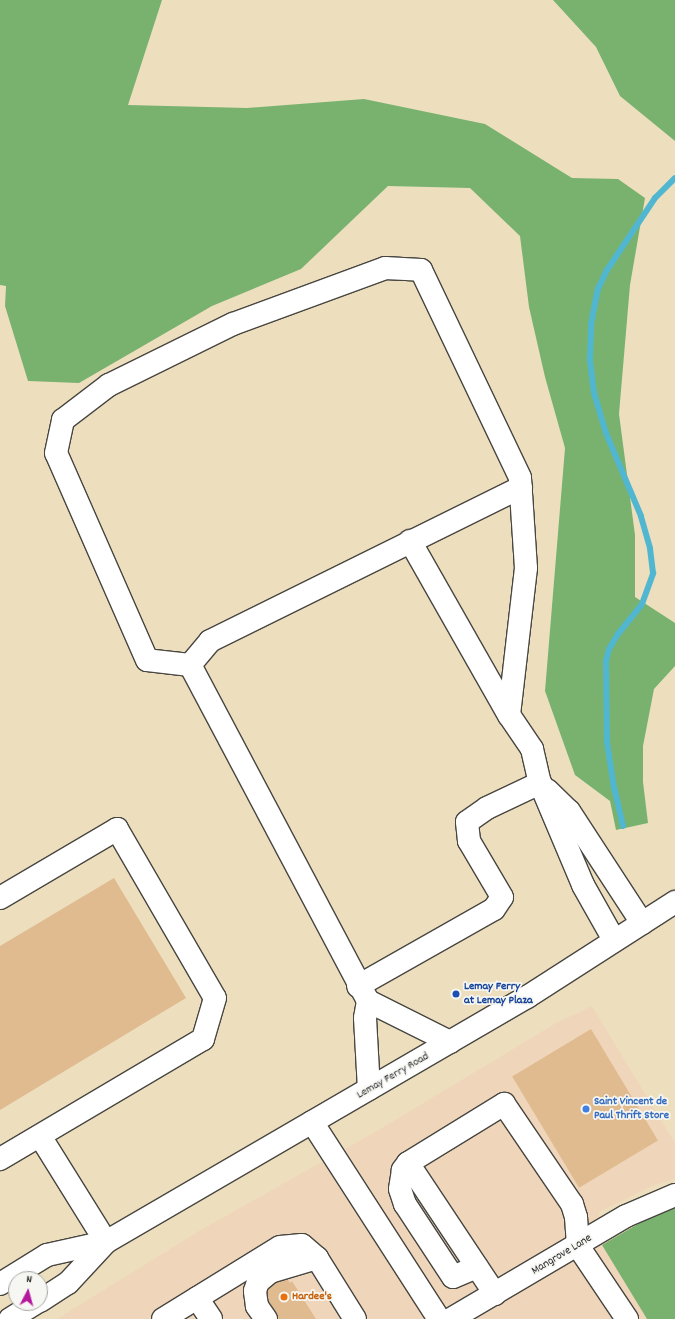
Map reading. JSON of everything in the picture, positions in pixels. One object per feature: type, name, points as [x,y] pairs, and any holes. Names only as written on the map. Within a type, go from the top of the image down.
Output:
[{"type":"main road","points":[[190,665],[147,660],[56,453],[63,420],[109,385],[233,324],[385,268],[421,270],[520,478],[526,568],[509,715]]},
{"type":"main road","points":[[190,665],[210,641],[521,486]]},
{"type":"main road","points":[[410,541],[509,715],[532,749],[540,783],[583,885],[614,940]]},
{"type":"main road","points":[[190,665],[363,993],[369,1089]]},
{"type":"main road","points":[[363,993],[494,909],[502,897],[469,841],[467,822],[487,808],[540,783]]},
{"type":"main road","points":[[540,783],[569,811],[642,923]]},
{"type":"main road","points":[[0,898],[117,829],[215,998],[203,1039],[0,1159]]},
{"type":"main road","name":"Lemay Ferry Road","points":[[48,1296],[68,1283],[106,1242],[450,1042],[675,902]]},
{"type":"main road","points":[[363,993],[450,1042]]},
{"type":"main road","points":[[495,1294],[408,1163],[504,1104],[572,1204],[576,1217],[578,1246],[627,1319]]},
{"type":"main road","points":[[312,1122],[439,1319]]},
{"type":"main road","points":[[40,1136],[106,1242]]},
{"type":"main road","name":"Mangrove Lane","points":[[451,1319],[578,1246],[626,1216],[675,1195]]},
{"type":"main road","name":"Lemay Ferry Road","points":[[0,1284],[47,1255],[106,1242]]},
{"type":"main road","points":[[164,1319],[280,1247],[302,1246],[317,1258],[354,1319]]},
{"type":"main road","points":[[266,1319],[257,1306],[255,1292],[258,1282],[270,1272],[317,1258]]},
{"type":"main road","points":[[197,1298],[211,1319]]},
{"type":"main road","points":[[10,1319],[23,1311]]},
{"type":"shaded area","points":[[592,1006],[675,1143],[675,1179],[655,1185],[599,1212],[602,1245],[647,1319],[57,1319],[197,1232],[380,1129],[556,1023]]},
{"type":"green space","points":[[0,0],[162,0],[128,105],[247,108],[364,99],[485,124],[572,178],[618,179],[645,198],[630,285],[619,414],[635,535],[635,597],[675,623],[675,666],[654,689],[643,746],[643,782],[648,823],[616,830],[610,801],[575,775],[545,691],[565,448],[545,377],[529,307],[520,236],[470,188],[388,186],[301,269],[212,306],[79,383],[28,381],[5,306],[6,286],[0,285]]},
{"type":"green space","points":[[553,0],[675,0],[675,141],[620,96],[596,47]]},
{"type":"green space","points":[[675,1208],[675,1319],[647,1319],[602,1245],[643,1221]]},
{"type":"building","points":[[114,878],[186,998],[0,1110],[0,946]]},
{"type":"building","name":"Saint Vincent de Paul Thrift Store","points":[[591,1029],[658,1140],[579,1188],[512,1076]]},
{"type":"building","name":"Hardee's","points":[[285,1275],[290,1283],[292,1281],[316,1319],[272,1319],[264,1289]]},
{"type":"waterway","points":[[623,826],[614,788],[607,742],[606,661],[609,649],[618,634],[642,604],[653,573],[650,548],[641,516],[606,433],[594,393],[590,359],[591,324],[598,289],[607,270],[655,198],[675,178]]},
{"type":"place","name":"Lemay Ferry at Lemay Plaza","points":[[456,994]]},
{"type":"place","name":"Saint Vincent de Paul Thrift Store","points":[[586,1109]]},
{"type":"place","name":"Hardee's","points":[[284,1297]]}]
